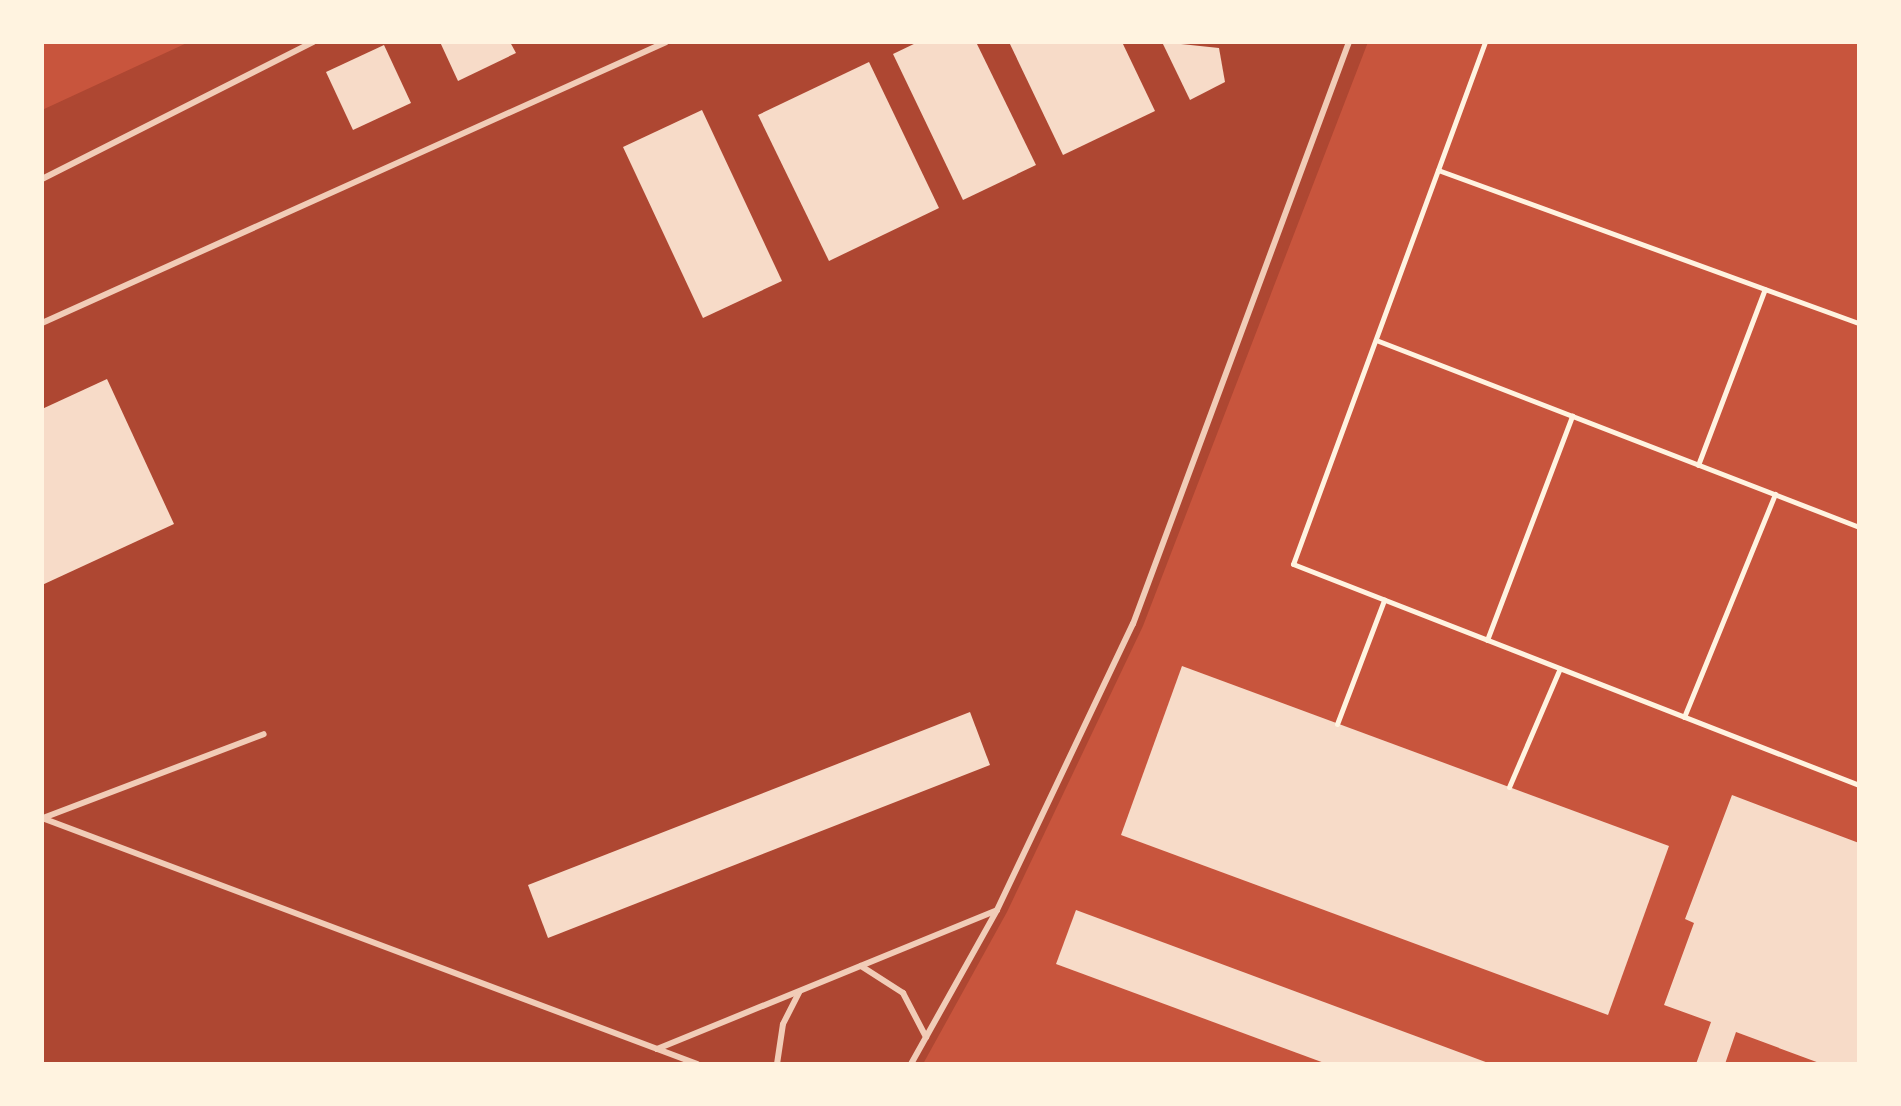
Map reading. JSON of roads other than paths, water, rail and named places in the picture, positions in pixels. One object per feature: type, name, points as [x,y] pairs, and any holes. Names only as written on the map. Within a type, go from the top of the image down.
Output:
[{"type":"lane","points":[[42,179],[313,42]]},
{"type":"lane","points":[[42,323],[666,42]]},
{"type":"lane","points":[[911,1064],[997,910],[1133,624],[1349,42]]},
{"type":"lane","points":[[42,818],[264,734]]},
{"type":"lane","points":[[42,818],[697,1064]]},
{"type":"lane","points":[[657,1049],[997,910]]},
{"type":"lane","points":[[861,966],[903,993],[926,1037]]},
{"type":"lane","points":[[777,1064],[783,1024],[799,992]]}]
